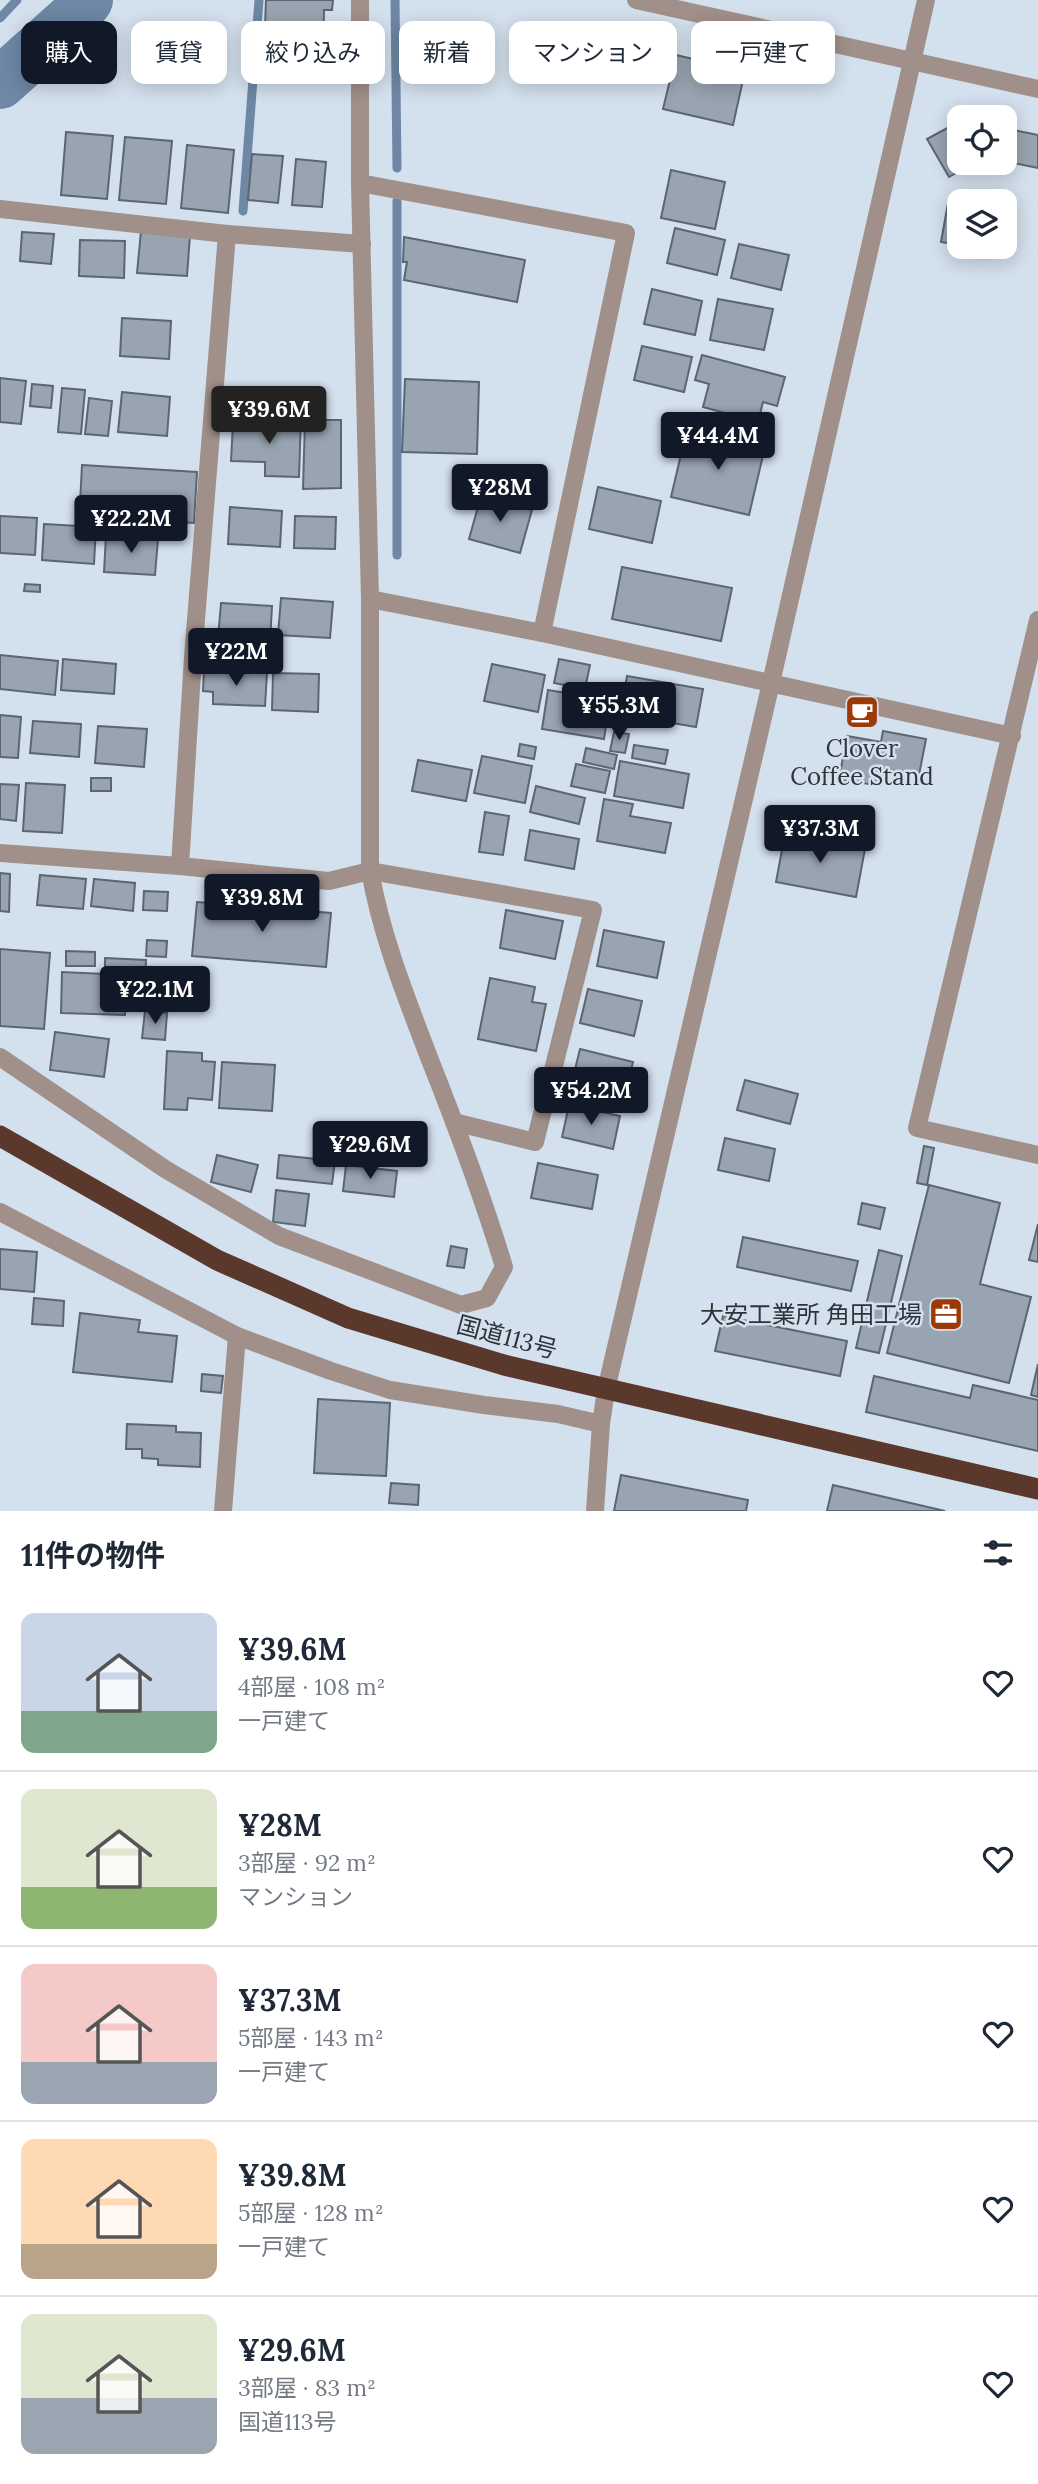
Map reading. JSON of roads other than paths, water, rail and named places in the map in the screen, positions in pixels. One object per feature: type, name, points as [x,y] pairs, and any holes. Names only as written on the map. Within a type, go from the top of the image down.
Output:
[{"type":"highway","name":"国道113号","points":[[0,1136],[217,1260],[348,1318],[504,1365],[1038,1489]]},
{"type":"street","points":[[0,1057],[165,1169],[279,1236],[461,1306],[487,1298],[504,1267],[454,1122],[390,956],[377,913],[370,871],[370,599],[360,183],[360,0]]},
{"type":"street","points":[[636,0],[1038,89]]},
{"type":"street","points":[[595,1511],[606,1390],[771,683],[926,0]]},
{"type":"street","points":[[360,183],[626,233],[542,633]]},
{"type":"street","points":[[0,209],[228,234],[362,244]]},
{"type":"street","points":[[180,866],[193,657],[228,234]]},
{"type":"street","points":[[370,599],[542,633],[1012,736]]},
{"type":"street","points":[[1038,620],[917,1128],[1038,1155]]},
{"type":"street","points":[[0,853],[180,866],[328,881],[370,871],[593,910],[534,1142],[454,1122]]},
{"type":"street","points":[[0,1212],[237,1336],[331,1371],[390,1390],[558,1414],[601,1424]]},
{"type":"street","points":[[223,1511],[237,1336]]},
{"type":"waterway","points":[[0,18],[17,0]]},
{"type":"waterway","points":[[0,83],[74,17],[87,0]]},
{"type":"waterway","points":[[243,211],[259,0]]},
{"type":"waterway","points":[[395,0],[397,168]]},
{"type":"waterway","points":[[397,201],[397,555]]},
{"type":"place","name":"Clover Coffee Stand","points":[[862,712]]},
{"type":"place","name":"大安工業所 角田工場","points":[[946,1314]]}]
